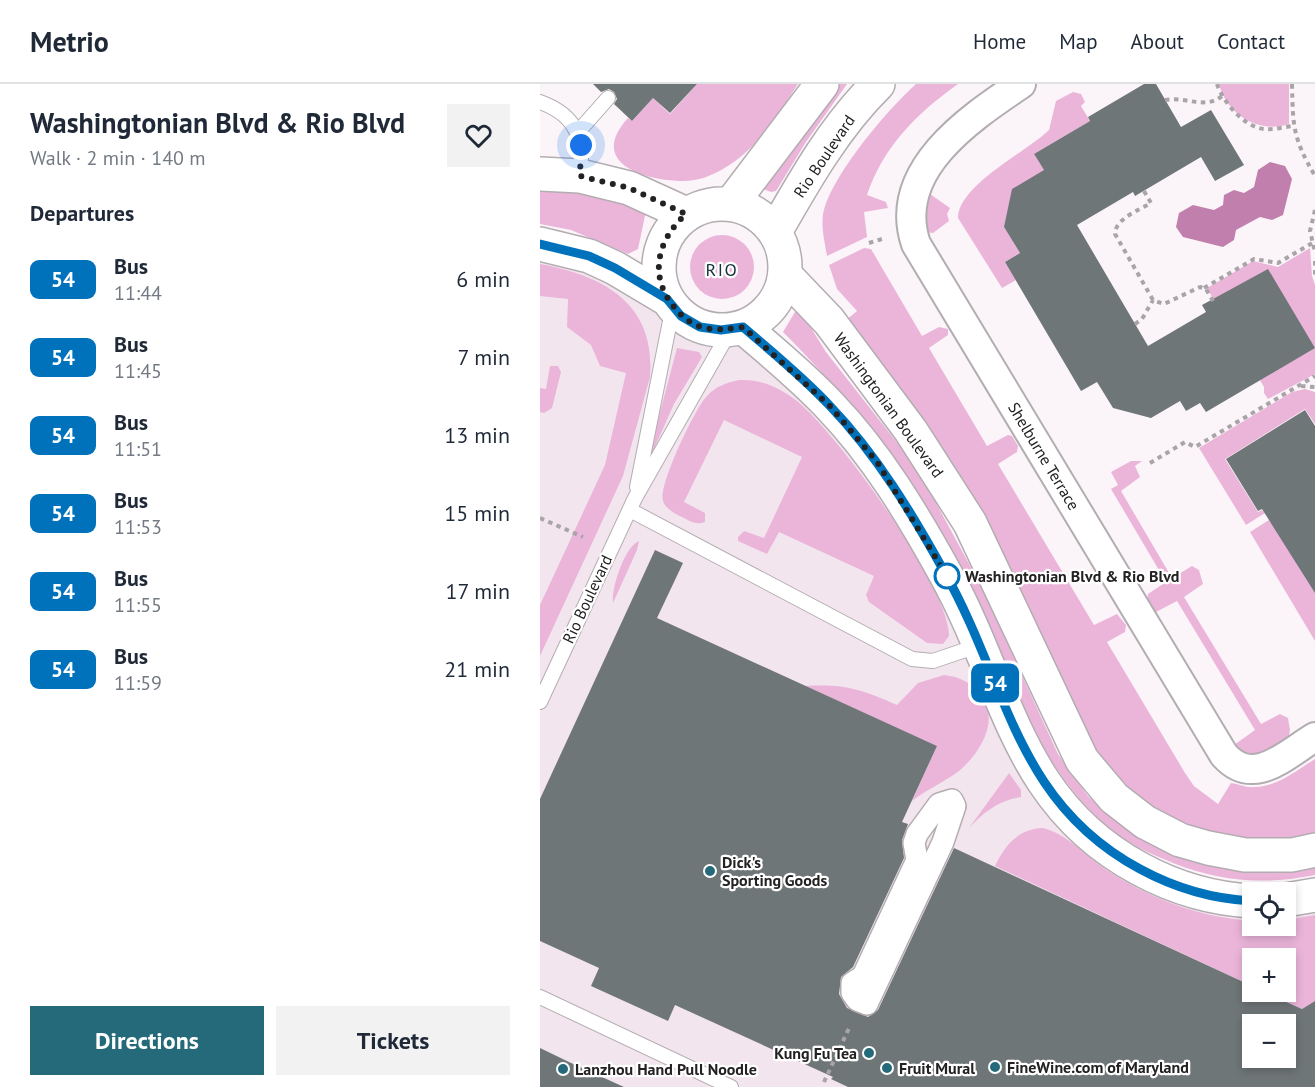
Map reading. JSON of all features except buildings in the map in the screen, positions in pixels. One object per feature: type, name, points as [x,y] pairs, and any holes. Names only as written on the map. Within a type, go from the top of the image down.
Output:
[{"type":"street","points":[[731,204],[822,84]]},
{"type":"street","name":"Rio Boulevard","points":[[775,232],[829,144],[863,98],[878,84]]},
{"type":"street","name":"Shelburne Terrace","points":[[1021,84],[963,127],[923,170],[911,208],[912,230],[916,244],[1224,755],[1234,766],[1249,772],[1265,768],[1315,737]]},
{"type":"street","points":[[540,174],[580,176],[629,188],[686,214]]},
{"type":"street","points":[[540,244],[589,256],[615,268],[670,303],[681,316],[700,327],[721,330],[737,328],[758,319],[771,307],[780,292],[785,275],[784,252],[775,232],[763,219],[748,209],[731,204],[708,206],[686,214],[667,234],[660,253],[658,273],[670,303]]},
{"type":"street","name":"Washingtonian Boulevard","points":[[785,275],[829,321],[911,431],[970,523],[1082,760],[1114,798],[1145,822],[1171,836],[1208,848],[1245,855],[1292,855],[1315,850]]},
{"type":"street","points":[[737,328],[830,406],[877,462],[946,575],[980,645],[998,693],[1033,766],[1052,796],[1089,835],[1124,860],[1162,881],[1199,893],[1242,899]]},
{"type":"street","points":[[952,800],[955,806],[943,842],[867,1004],[861,1002],[852,993],[852,983],[863,976],[916,864],[915,839],[934,809],[943,801],[952,800]]},
{"type":"street","points":[[1296,898],[1315,895]]},
{"type":"lane","points":[[578,132],[608,98]]},
{"type":"lane","points":[[540,102],[559,112],[578,132],[581,145],[580,176]]},
{"type":"lane","name":"Rio Boulevard","points":[[632,504],[670,303]]},
{"type":"lane","name":"Rio Boulevard","points":[[540,702],[632,504],[737,328]]},
{"type":"lane","points":[[632,504],[912,659],[933,661],[980,645]]},
{"type":"lane","points":[[540,998],[731,1087]]},
{"type":"path","points":[[1212,84],[1239,115],[1256,128],[1293,126]]},
{"type":"path","points":[[1217,84],[1222,96]]},
{"type":"path","points":[[1292,84],[1293,126],[1297,145],[1315,176]]},
{"type":"path","points":[[1165,100],[1172,98],[1203,103],[1214,101],[1222,96]]},
{"type":"path","points":[[1144,191],[1151,203],[1119,223],[1114,234],[1153,299],[1164,304],[1194,288],[1204,288],[1254,259],[1278,263],[1314,242]]},
{"type":"path","points":[[1315,210],[1310,231],[1315,252]]},
{"type":"path","points":[[1315,261],[1315,276]]},
{"type":"path","points":[[1204,288],[1213,301]]},
{"type":"path","points":[[1135,324],[1142,319],[1153,299]]},
{"type":"path","points":[[1150,463],[1185,442],[1195,447],[1315,376]]},
{"type":"path","points":[[1297,387],[1315,387]]},
{"type":"path","points":[[540,518],[583,537]]},
{"type":"path","points":[[824,1082],[852,1021]]},
{"type":"path","points":[[600,1076],[602,1070]]},
{"type":"shaded area","points":[[697,84],[798,84],[756,142],[735,161],[714,174],[694,180],[669,180],[654,178],[626,167],[618,158],[614,147],[617,134],[628,118],[632,121],[653,98],[670,114]]},
{"type":"shaded area","points":[[835,84],[847,84],[806,142],[776,191],[763,189]]},
{"type":"shaded area","points":[[916,84],[958,84],[915,119],[882,161],[867,195],[886,202],[888,208],[864,212],[867,237],[827,256],[823,215],[836,182],[861,145],[890,110]]},
{"type":"shaded area","points":[[1219,84],[1289,84],[1289,124],[1267,126],[1246,119],[1229,105]]},
{"type":"shaded area","points":[[1073,92],[1081,94],[1085,102],[1081,106],[1090,121],[1034,154],[1044,170],[1004,227],[1020,253],[1005,262],[1016,280],[1002,288],[958,218],[961,206],[969,193],[981,181],[1049,130],[1056,101]]},
{"type":"shaded area","points":[[1270,162],[1285,166],[1292,179],[1283,215],[1272,220],[1260,217],[1236,230],[1234,240],[1223,247],[1183,237],[1176,227],[1179,213],[1193,205],[1214,210],[1223,205],[1224,195],[1234,190],[1244,193],[1254,187],[1258,170]]},
{"type":"shaded area","points":[[540,187],[613,200],[646,211],[638,249],[628,254],[571,230],[540,224]]},
{"type":"shaded area","points":[[930,194],[950,208],[947,214],[949,221],[933,233],[925,232],[924,199]]},
{"type":"shaded area","points":[[722,235],[734,237],[745,244],[752,255],[754,267],[752,279],[745,290],[734,297],[722,299],[710,297],[699,290],[692,279],[690,267],[692,255],[699,244],[710,237]]},
{"type":"shaded area","points":[[540,247],[665,303],[679,320],[705,331],[726,333],[829,409],[1093,841],[1242,900],[1242,936],[1296,936],[1296,900],[1315,897],[1315,1087],[540,1087]]},
{"type":"shaded area","points":[[864,248],[871,249],[922,336],[939,327],[948,329],[948,335],[929,348],[987,446],[1008,435],[1012,436],[1018,446],[1017,452],[998,464],[1094,625],[1117,614],[1126,625],[1125,632],[1107,642],[1194,786],[1218,804],[1231,783],[1252,787],[1271,784],[1315,759],[1315,834],[1283,839],[1252,840],[1198,829],[1148,803],[1101,762],[845,321],[857,311],[837,289],[829,265]]},
{"type":"shaded area","points":[[1310,248],[1315,285],[1315,374],[1268,399],[1264,393],[1264,387],[1207,288],[1253,261],[1278,267]]},
{"type":"shaded area","points":[[540,264],[585,276],[622,298],[635,312],[644,330],[650,352],[650,377],[623,476],[540,656],[540,605],[605,465],[626,373],[600,366],[591,345],[567,327],[568,299],[540,296]]},
{"type":"shaded area","points":[[798,307],[826,352],[906,454],[935,501],[981,586],[1058,754],[1088,796],[1127,830],[1159,847],[1315,864],[1315,875],[1261,881],[1226,878],[1191,869],[1156,856],[1124,839],[1109,828],[1080,799],[1054,765],[1032,728],[960,568],[925,503],[869,426],[783,332]]},
{"type":"shaded area","points":[[677,348],[699,352],[702,357],[674,404],[645,469]]},
{"type":"shaded area","points":[[550,366],[558,366],[561,372],[552,408],[544,413],[540,412],[540,388],[546,389]]},
{"type":"shaded area","points":[[739,380],[770,385],[784,392],[815,418],[838,444],[888,512],[931,584],[944,613],[949,636],[943,644],[927,643],[869,602],[866,595],[874,576],[779,532],[767,554],[738,541],[738,537],[744,531],[764,538],[802,457],[724,420],[684,502],[705,513],[705,522],[692,522],[666,507],[663,493],[666,480],[694,415],[701,403],[714,390]]},
{"type":"shaded area","points":[[1305,389],[1315,392],[1315,424],[1305,409],[1225,459],[1258,512],[1262,510],[1265,513],[1246,525],[1199,448],[1292,392]]},
{"type":"shaded area","points":[[1131,461],[1142,461],[1135,466],[1140,477],[1121,491],[1172,578],[1192,566],[1199,570],[1203,584],[1184,597],[1261,724],[1280,714],[1288,718],[1290,730],[1288,740],[1253,759],[1236,749],[1234,745],[1255,730],[1177,601],[1156,612],[1147,601],[1148,594],[1166,582],[1111,489],[1118,485],[1111,472]]},
{"type":"shaded area","points":[[1269,520],[1315,573],[1315,641],[1250,532]]},
{"type":"shaded area","points":[[639,541],[613,603],[614,588],[620,568],[629,551]]},
{"type":"shaded area","points":[[944,675],[956,677],[975,688],[987,708],[988,728],[980,747],[959,771],[912,801],[937,746],[805,686],[852,689],[897,705],[918,683]]},
{"type":"shaded area","points":[[1009,773],[1021,790],[1021,797],[992,808],[969,828]]},
{"type":"shaded area","points":[[1043,828],[1060,835],[1105,869],[1157,898],[1194,911],[1242,920],[1242,936],[1296,936],[1296,918],[1315,915],[1315,1001],[1302,1009],[1286,1002],[1296,1002],[1296,948],[1242,948],[1242,981],[995,866],[1003,851],[1013,840],[1026,831]]},
{"type":"bus line","name":"54","points":[[540,244],[589,256],[615,268],[667,299],[681,316],[700,327],[721,330],[743,327],[787,365],[830,406],[877,462],[918,526],[946,575],[980,645],[998,693],[1033,766],[1052,796],[1089,835],[1124,860],[1162,881],[1199,893],[1242,900]]},
{"type":"place","name":"Washingtonian Blvd & Rio Blvd","points":[[947,576]]},
{"type":"place","name":"Dick's Sporting Goods","points":[[710,871]]},
{"type":"place","name":"Kung Fu Tea","points":[[869,1053]]},
{"type":"place","name":"FineWine.com of Maryland","points":[[995,1067]]},
{"type":"place","name":"Fruit Mural","points":[[887,1068]]},
{"type":"place","name":"Lanzhou Hand Pull Noodle","points":[[563,1069]]},
{"type":"district","name":"RIO","points":[[722,269]]},
{"type":"route","points":[[581,145],[580,176],[629,188],[686,214],[667,234],[659,260],[658,273],[667,299],[681,316],[700,327],[721,330],[743,327],[830,406],[877,462],[947,576]]}]
